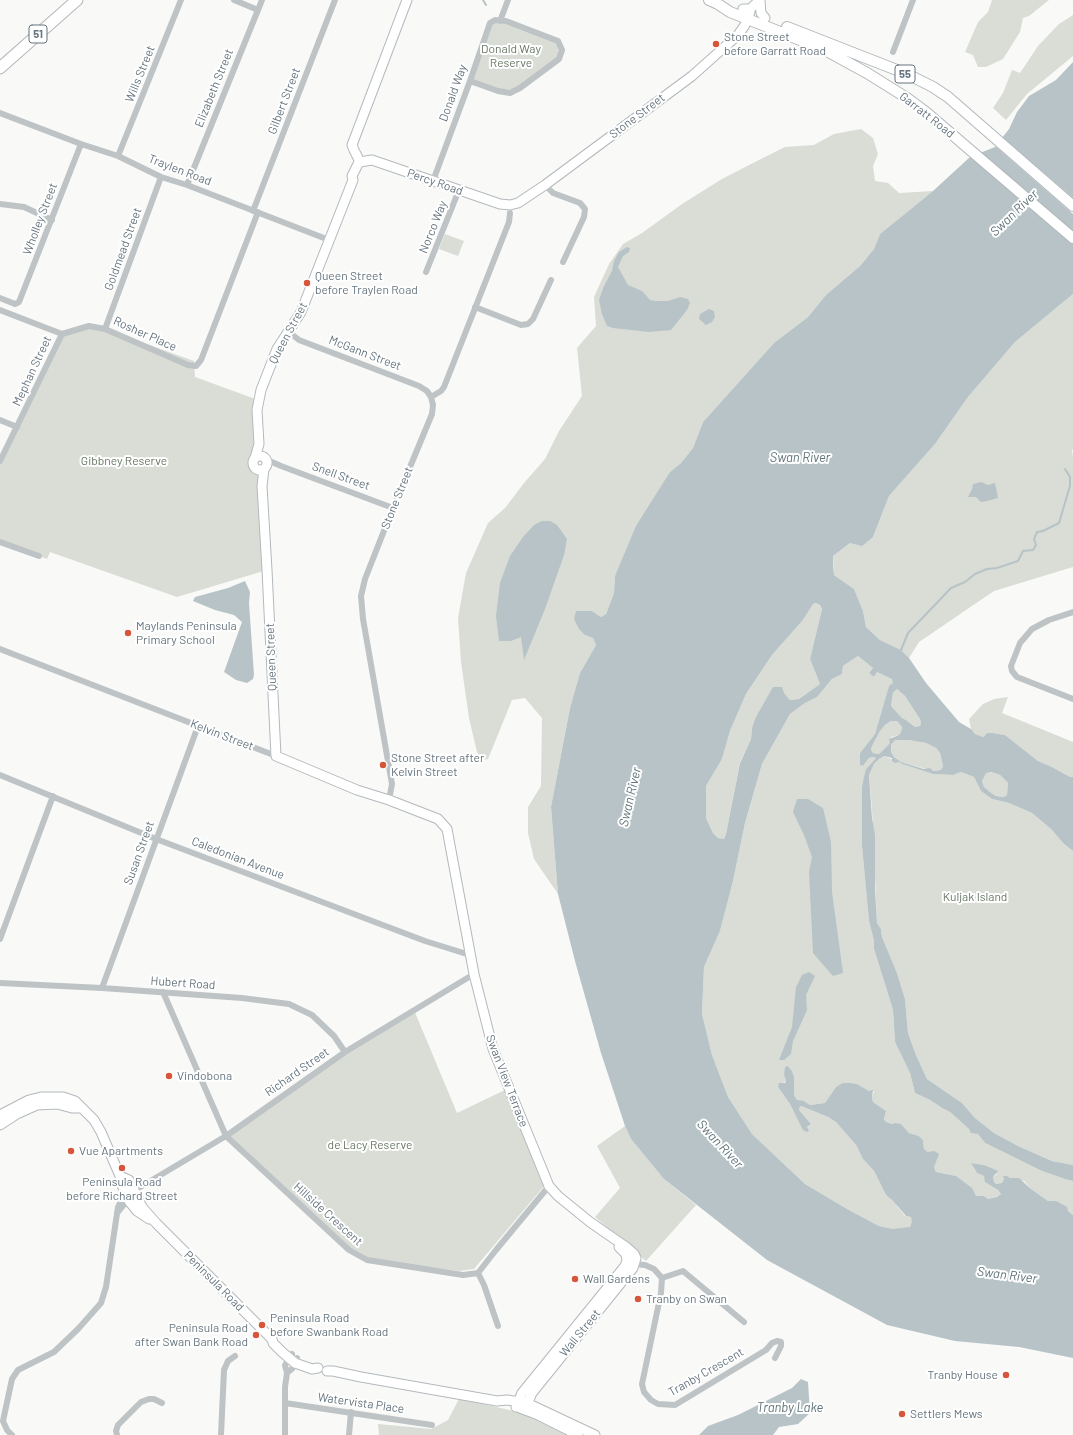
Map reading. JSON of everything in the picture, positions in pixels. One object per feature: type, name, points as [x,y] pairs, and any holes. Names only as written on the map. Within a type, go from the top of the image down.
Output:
[{"type":"highway","name":"51","points":[[2,63],[77,0]]},
{"type":"main road","name":"Garratt Road","points":[[713,2],[730,12],[765,18],[920,81],[948,97],[1073,206]]},
{"type":"main road","name":"Garratt Road","points":[[747,14],[825,50],[863,70],[907,98],[927,113],[1073,238]]},
{"type":"street","name":"Wills Street","points":[[118,156],[181,0]]},
{"type":"street","points":[[234,0],[258,10]]},
{"type":"street","name":"Elizabeth Street","points":[[187,185],[262,0]]},
{"type":"street","name":"Gilbert Street","points":[[196,366],[201,360],[335,0]]},
{"type":"street","points":[[362,161],[354,138],[407,0]]},
{"type":"street","points":[[470,81],[498,91],[510,93],[520,88],[559,59],[562,50],[558,41],[500,20],[508,0]]},
{"type":"street","points":[[747,14],[750,9],[760,0],[761,13],[765,18]]},
{"type":"street","points":[[893,52],[913,0]]},
{"type":"street","name":"Stone Street","points":[[510,209],[545,185],[692,76],[738,35],[745,25],[747,14]]},
{"type":"street","name":"Donald Way","points":[[433,181],[490,23],[495,20],[500,20]]},
{"type":"street","name":"Traylen Road","points":[[0,113],[81,144],[118,156],[161,177],[187,185],[329,240]]},
{"type":"street","name":"Wholley Street","points":[[0,298],[15,304],[19,302],[81,144]]},
{"type":"street","name":"Percy Road","points":[[362,161],[372,160],[500,204],[510,209]]},
{"type":"street","name":"Queen Street","points":[[276,756],[262,463],[259,444],[257,410],[261,390],[277,349],[301,312],[352,180],[356,178],[362,161]]},
{"type":"street","name":"Goldmead Street","points":[[105,328],[161,177]]},
{"type":"street","points":[[545,185],[553,193],[580,203],[585,208],[584,216],[563,262]]},
{"type":"street","name":"Norco Way","points":[[426,272],[459,190]]},
{"type":"street","points":[[0,204],[24,207],[52,220]]},
{"type":"street","points":[[431,397],[441,391],[444,387],[509,222],[510,209]]},
{"type":"street","points":[[475,307],[521,325],[528,324],[533,319],[551,280]]},
{"type":"street","points":[[0,310],[62,334]]},
{"type":"street","name":"Rosher Place","points":[[62,334],[89,326],[105,328],[188,365],[196,366]]},
{"type":"street","name":"McGann Street","points":[[289,332],[299,340],[419,386],[427,391],[431,397]]},
{"type":"street","name":"Mephan Street","points":[[0,461],[62,334]]},
{"type":"street","name":"Stone Street","points":[[389,800],[392,784],[363,619],[361,596],[365,579],[432,414],[433,404],[431,397]]},
{"type":"street","points":[[0,420],[17,428]]},
{"type":"street","name":"Snell Street","points":[[262,463],[281,466],[393,508]]},
{"type":"street","points":[[0,542],[38,556]]},
{"type":"street","points":[[1073,612],[1049,620],[1032,629],[1020,643],[1012,666],[1012,671],[1017,677],[1073,699]]},
{"type":"street","name":"Kelvin Street","points":[[0,648],[276,756],[357,790],[389,800],[438,819],[443,824]]},
{"type":"street","name":"Susan Street","points":[[102,988],[198,726]]},
{"type":"street","name":"Caledonian Avenue","points":[[0,775],[156,839],[425,942],[470,955]]},
{"type":"street","points":[[0,939],[53,796]]},
{"type":"street","name":"Swan View Terrace","points":[[443,824],[448,833],[470,955],[493,1049],[549,1186],[558,1196],[590,1222],[612,1238],[616,1239],[634,1254],[632,1260]]},
{"type":"street","name":"Richard Street","points":[[129,1194],[226,1136],[345,1052],[474,974]]},
{"type":"street","name":"Hubert Road","points":[[0,983],[163,992],[242,998],[289,1004],[312,1015],[334,1036],[345,1052]]},
{"type":"street","name":"Hillside Crescent","points":[[163,992],[226,1136],[349,1250],[368,1260],[463,1275],[478,1273]]},
{"type":"street","name":"Peninsula Road","points":[[2,1117],[17,1114],[30,1104],[57,1104],[72,1108],[82,1108],[91,1116],[98,1126],[120,1176],[128,1180],[129,1194],[156,1223],[272,1339],[277,1340],[293,1358],[313,1364],[323,1370],[497,1401],[506,1406],[522,1405],[595,1435]]},
{"type":"street","points":[[498,1326],[484,1284],[478,1273],[549,1186]]},
{"type":"street","points":[[12,1435],[7,1430],[3,1421],[12,1379],[18,1370],[54,1352],[78,1329],[101,1303],[106,1287],[116,1214],[129,1194]]},
{"type":"street","points":[[632,1260],[654,1269],[662,1278],[683,1271],[744,1322]]},
{"type":"street","name":"Wall Street","points":[[522,1405],[532,1393],[547,1368],[610,1290],[632,1260]]},
{"type":"street","name":"Tranby Crescent","points":[[662,1278],[642,1375],[644,1392],[651,1400],[658,1404],[675,1405],[766,1350],[772,1343],[777,1341],[781,1342],[781,1346],[775,1358]]},
{"type":"street","points":[[221,1435],[224,1370],[228,1361],[235,1356]]},
{"type":"street","points":[[285,1435],[287,1373],[292,1369],[293,1358]]},
{"type":"street","points":[[117,1435],[116,1431],[118,1425],[140,1402],[149,1398],[162,1404]]},
{"type":"street","name":"Watervista Place","points":[[285,1403],[432,1425]]},
{"type":"street","name":"Peninsula Road","points":[[522,1405],[578,1435]]},
{"type":"street","points":[[349,1435],[351,1412]]},
{"type":"green space","points":[[992,0],[1049,0],[1029,16],[1023,18],[1020,32],[1003,59],[986,67],[978,67],[973,55],[965,52],[978,22],[988,12]]},
{"type":"green space","points":[[1073,15],[1073,56],[1027,94],[1006,120],[993,108],[1003,93],[1012,70],[1020,73],[1038,46],[1059,24]]},
{"type":"green space","name":"Donald Way Reserve","points":[[495,20],[558,41],[559,59],[520,88],[498,91],[471,83],[490,23]]},
{"type":"green space","points":[[861,129],[873,138],[878,154],[873,166],[875,181],[888,183],[899,193],[933,191],[880,234],[874,249],[860,266],[826,295],[808,317],[774,343],[703,422],[693,448],[681,463],[670,472],[615,576],[614,593],[606,614],[601,617],[592,611],[585,635],[593,638],[596,645],[580,673],[570,708],[551,807],[558,894],[534,859],[528,833],[528,807],[541,786],[542,718],[525,698],[512,700],[488,759],[482,760],[477,752],[469,718],[461,662],[458,618],[466,573],[488,523],[505,508],[545,459],[559,431],[582,396],[577,348],[596,326],[594,297],[609,264],[623,244],[642,233],[682,204],[722,179],[785,147],[814,145],[834,134]]},
{"type":"green space","points":[[445,234],[464,241],[458,256],[439,249]]},
{"type":"green space","points":[[1073,294],[1073,567],[994,591],[919,642],[909,658],[901,650],[880,640],[866,627],[863,611],[854,589],[834,575],[833,556],[850,543],[873,537],[889,496],[935,444],[968,397],[1015,342]]},
{"type":"green space","name":"Gibbney Reserve","points":[[89,326],[105,329],[194,361],[195,377],[258,400],[260,456],[249,462],[257,470],[262,486],[267,570],[177,597],[50,552],[47,559],[0,542],[0,461],[62,334]]},
{"type":"green space","points":[[816,603],[820,605],[822,609],[810,659],[820,684],[799,699],[790,700],[784,693],[752,728],[751,739],[740,762],[726,834],[724,839],[718,838],[713,833],[706,818],[706,786],[722,759],[730,731],[746,694],[772,655],[803,620],[813,604]]},
{"type":"green space","points":[[858,656],[873,668],[869,673],[874,677],[877,672],[893,679],[893,684],[889,687],[875,734],[860,753],[860,765],[863,766],[869,758],[876,758],[866,769],[862,846],[869,921],[874,941],[874,949],[893,1010],[895,1042],[910,1073],[915,1093],[950,1112],[969,1129],[978,1134],[985,1143],[1042,1171],[1073,1181],[1073,1215],[1056,1201],[1048,1201],[1031,1189],[1024,1181],[1004,1177],[1002,1183],[996,1184],[993,1177],[997,1174],[984,1165],[971,1163],[977,1173],[984,1176],[986,1182],[998,1190],[1001,1194],[997,1197],[988,1199],[984,1196],[976,1196],[956,1176],[936,1172],[928,1152],[924,1149],[923,1140],[919,1136],[909,1133],[901,1124],[886,1122],[884,1119],[886,1111],[873,1102],[872,1097],[874,1091],[869,1091],[857,1084],[851,1083],[836,1087],[825,1103],[810,1105],[804,1101],[797,1101],[794,1095],[794,1077],[788,1066],[784,1075],[786,1081],[778,1087],[790,1104],[804,1130],[811,1124],[799,1110],[798,1108],[801,1106],[828,1117],[836,1122],[856,1145],[863,1159],[874,1171],[886,1195],[905,1216],[911,1217],[913,1222],[910,1227],[902,1229],[879,1226],[805,1184],[752,1134],[728,1097],[712,1055],[702,1014],[704,967],[720,931],[733,881],[745,823],[762,764],[790,714],[805,703],[817,697],[832,679],[842,674],[843,666]]},
{"type":"green space","points":[[897,689],[905,696],[920,719],[920,726],[915,727],[902,718],[891,706],[893,693]]},
{"type":"green space","points":[[1008,697],[1002,713],[1073,742],[1073,777],[1070,777],[1038,761],[1005,735],[987,733],[983,737],[974,734],[971,729],[969,719],[983,704],[994,699]]},
{"type":"green space","points":[[891,721],[897,721],[902,727],[901,732],[899,735],[891,737],[890,743],[879,754],[873,753],[871,750],[872,746],[880,731]]},
{"type":"green space","points":[[895,740],[909,740],[926,743],[936,748],[940,753],[943,766],[941,770],[933,771],[901,762],[894,757],[891,752],[891,745]]},
{"type":"green space","name":"Kuljak Island","points":[[884,756],[902,764],[933,774],[953,775],[961,772],[974,777],[981,791],[992,799],[1009,803],[1032,813],[1073,851],[1073,1165],[1052,1161],[1018,1146],[994,1133],[975,1118],[962,1103],[927,1079],[908,1033],[905,999],[897,973],[882,937],[881,929],[877,923],[869,775],[874,764]]},
{"type":"green space","points":[[990,772],[1000,775],[1008,783],[1007,796],[996,796],[984,787],[982,781],[985,773]]},
{"type":"green space","name":"de Lacy Reserve","points":[[414,1010],[457,1113],[505,1090],[544,1186],[474,1269],[459,1271],[368,1259],[358,1255],[226,1136],[345,1052]]},
{"type":"green space","points":[[625,1126],[631,1139],[664,1179],[696,1205],[646,1261],[595,1217],[620,1188],[597,1146]]},
{"type":"green space","points":[[459,1399],[519,1412],[566,1435],[379,1435],[378,1424],[431,1429],[448,1420]]},
{"type":"water","name":"Swan River","points":[[1073,62],[1073,294],[1015,342],[968,397],[935,444],[889,496],[873,537],[862,546],[850,543],[833,556],[833,564],[834,575],[854,589],[863,611],[866,627],[880,640],[901,650],[909,658],[926,683],[959,722],[971,729],[975,734],[983,737],[987,733],[1005,735],[1038,761],[1070,777],[1073,777],[1073,851],[1032,813],[1009,803],[992,799],[981,791],[974,777],[961,772],[953,775],[933,774],[899,762],[895,763],[892,761],[892,758],[884,756],[874,764],[869,775],[872,818],[875,835],[875,888],[877,923],[881,929],[882,937],[897,973],[905,999],[908,1033],[927,1079],[962,1103],[975,1118],[994,1133],[1018,1146],[1052,1161],[1073,1165],[1073,1181],[1042,1171],[985,1143],[978,1134],[971,1133],[969,1129],[950,1112],[915,1093],[910,1073],[895,1042],[893,1010],[874,949],[874,941],[869,921],[862,846],[862,787],[866,769],[876,758],[869,758],[863,766],[860,765],[860,753],[875,734],[889,686],[893,683],[892,679],[877,672],[874,677],[869,673],[873,668],[858,656],[843,666],[842,674],[832,679],[817,697],[805,703],[790,714],[762,764],[745,823],[733,881],[720,931],[704,967],[702,1014],[712,1055],[728,1097],[752,1134],[805,1184],[879,1226],[893,1229],[910,1227],[912,1222],[911,1217],[906,1216],[886,1195],[874,1171],[863,1159],[856,1145],[836,1122],[828,1117],[801,1106],[799,1110],[811,1124],[807,1127],[809,1131],[807,1132],[803,1130],[790,1104],[778,1087],[779,1083],[785,1083],[786,1081],[784,1075],[785,1067],[788,1066],[792,1071],[794,1077],[794,1095],[797,1100],[804,1101],[810,1105],[825,1103],[836,1087],[843,1083],[857,1084],[869,1091],[873,1090],[873,1102],[886,1111],[884,1119],[886,1122],[901,1124],[909,1133],[919,1136],[923,1140],[924,1149],[928,1152],[934,1151],[939,1154],[934,1167],[936,1172],[956,1176],[972,1188],[976,1196],[984,1196],[988,1199],[997,1197],[1001,1194],[998,1190],[985,1182],[984,1176],[977,1173],[971,1163],[984,1165],[998,1171],[993,1177],[996,1184],[1002,1183],[1004,1179],[1003,1176],[1019,1178],[1048,1201],[1056,1201],[1067,1207],[1068,1211],[1073,1215],[1073,1358],[1019,1347],[955,1341],[887,1325],[767,1260],[664,1179],[631,1139],[625,1126],[601,1053],[558,894],[551,807],[570,708],[580,673],[596,645],[593,638],[585,635],[579,629],[574,619],[576,611],[592,611],[601,617],[606,614],[614,593],[615,576],[636,526],[670,472],[681,463],[693,448],[703,422],[774,343],[808,317],[826,295],[860,266],[874,249],[880,234],[933,191],[970,157],[995,147],[1009,129],[1017,112],[1029,96],[1056,80]],"holes":[[[816,603],[820,605],[822,609],[810,659],[820,684],[799,699],[790,700],[784,693],[782,687],[773,687],[756,717],[752,728],[751,739],[740,763],[726,834],[724,839],[718,838],[713,833],[706,818],[706,786],[722,759],[730,731],[746,694],[772,655],[803,620],[813,604]],[[897,689],[905,696],[920,719],[920,726],[915,727],[902,718],[891,706],[893,693]],[[891,721],[897,721],[902,727],[901,732],[899,735],[889,739],[890,743],[879,754],[873,753],[871,750],[872,746],[885,725]],[[895,740],[909,740],[926,743],[936,748],[940,753],[943,766],[941,770],[933,771],[930,768],[924,769],[901,762],[894,757],[891,752],[891,745]],[[991,772],[1000,775],[1008,783],[1007,795],[1004,797],[996,796],[984,787],[982,781],[986,773]]]},
{"type":"water","points":[[627,247],[630,248],[629,252],[623,256],[618,267],[628,285],[642,291],[650,300],[668,301],[680,297],[688,299],[690,303],[687,310],[671,330],[649,332],[607,326],[602,314],[599,300],[612,271],[614,261],[619,252]]},
{"type":"water","points":[[709,309],[714,311],[715,317],[712,322],[706,325],[699,319],[700,314]]},
{"type":"water","points":[[981,482],[988,485],[995,483],[998,498],[981,502],[976,497],[968,497],[973,484]]},
{"type":"water","points":[[542,521],[550,521],[557,525],[567,539],[564,555],[545,609],[524,660],[521,637],[511,641],[499,641],[496,616],[500,583],[510,556],[523,537],[534,525]]},
{"type":"water","points":[[245,581],[250,592],[249,603],[254,675],[253,679],[247,683],[236,680],[224,672],[242,622],[234,615],[215,610],[193,601],[195,597],[228,588]]},
{"type":"water","points":[[797,799],[808,799],[823,808],[831,842],[832,892],[843,973],[833,976],[813,953],[809,872],[812,857],[793,812]]},
{"type":"water","points":[[809,972],[815,976],[806,995],[807,1010],[793,1041],[791,1054],[784,1060],[779,1060],[792,1027],[796,987],[802,975]]},
{"type":"water","name":"Tranby Lake","points":[[801,1379],[808,1382],[810,1413],[798,1424],[779,1427],[773,1435],[699,1435],[708,1426],[738,1415],[792,1388]]},
{"type":"pier","points":[[1001,136],[1073,198],[1073,214],[994,145]]},
{"type":"waterway","points":[[483,0],[486,5]]},
{"type":"waterway","points":[[901,650],[908,633],[951,588],[965,582],[975,574],[987,569],[997,568],[1018,561],[1023,551],[1033,550],[1036,545],[1034,539],[1037,532],[1043,531],[1059,523],[1070,486],[1070,477],[1065,469]]},
{"type":"place","name":"Stone Street before Garratt Road","points":[[716,44]]},
{"type":"place","name":"Queen Street before Traylen Road","points":[[307,283]]},
{"type":"place","name":"Maylands Peninsula Primary School","points":[[128,633]]},
{"type":"place","name":"Stone Street after Kelvin Street","points":[[383,765]]},
{"type":"place","name":"Vindobona","points":[[169,1076]]},
{"type":"place","name":"Vue Apartments","points":[[71,1151]]},
{"type":"place","name":"Peninsula Road before Richard Street","points":[[122,1168]]},
{"type":"place","name":"Wall Gardens","points":[[575,1279]]},
{"type":"place","name":"Tranby on Swan","points":[[638,1299]]},
{"type":"place","name":"Peninsula Road before Swanbank Road","points":[[262,1325]]},
{"type":"place","name":"Peninsula Road after Swan Bank Road","points":[[256,1335]]},
{"type":"place","name":"Tranby House","points":[[1006,1375]]},
{"type":"place","name":"Settlers Mews","points":[[902,1414]]}]
